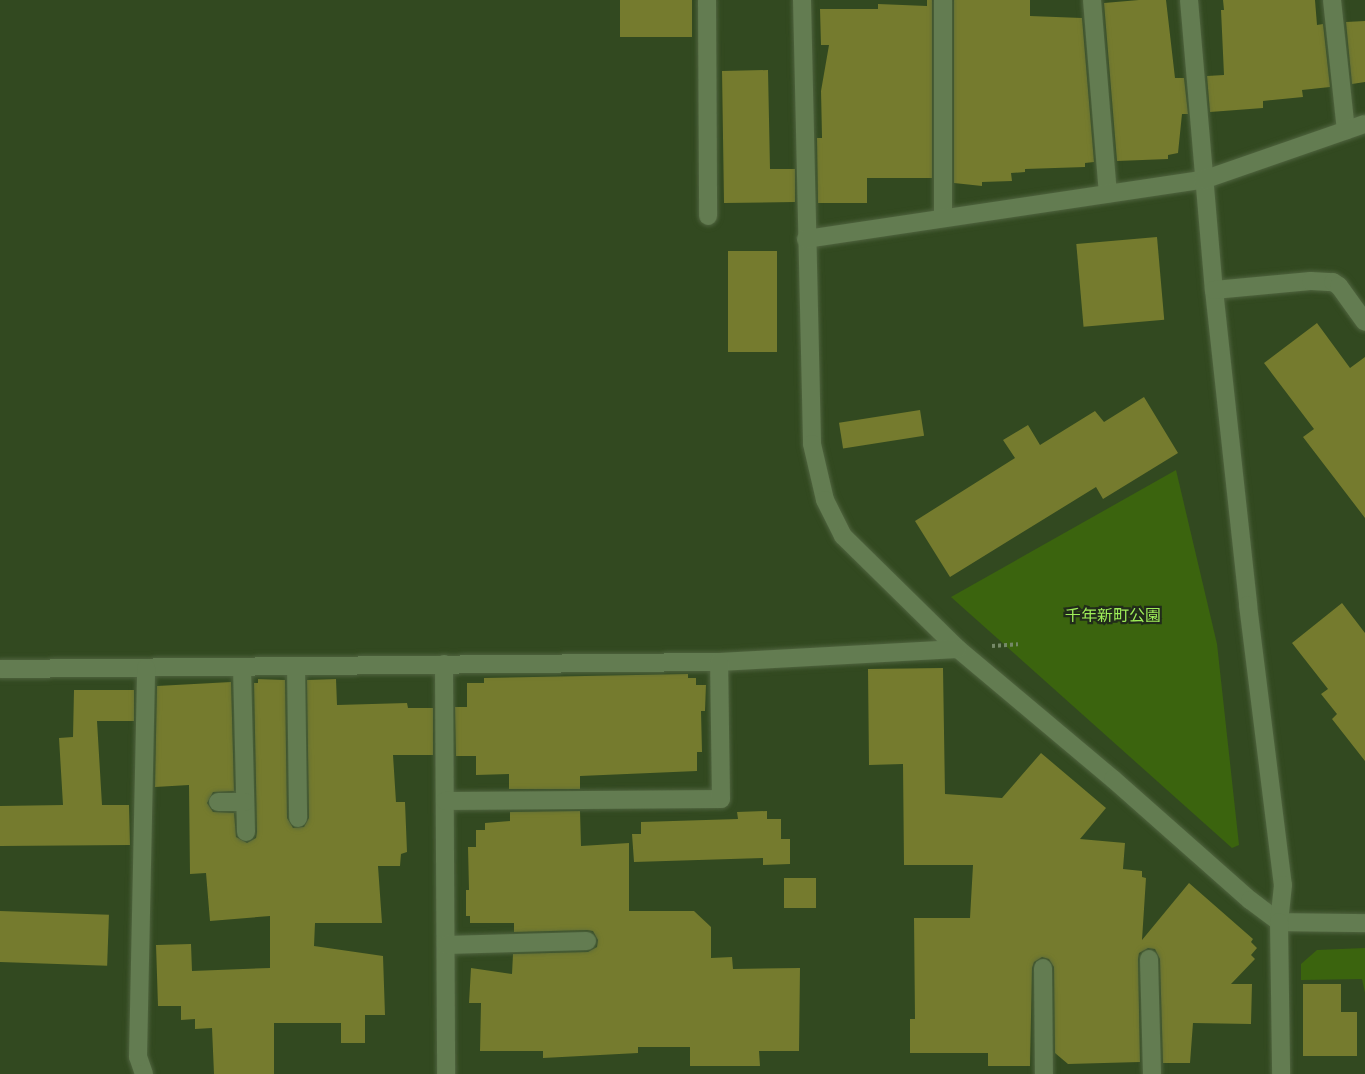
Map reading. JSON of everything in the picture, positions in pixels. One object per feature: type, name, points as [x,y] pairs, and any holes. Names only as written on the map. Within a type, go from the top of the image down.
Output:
[{"type":"street","points":[[707,0],[708,216]]},
{"type":"street","points":[[802,0],[812,444],[825,500],[843,536],[958,649],[1113,779],[1250,900],[1279,922],[1365,923]]},
{"type":"street","points":[[943,0],[943,217]]},
{"type":"street","points":[[1092,0],[1108,193]]},
{"type":"street","points":[[1189,0],[1214,290],[1248,605],[1283,885],[1279,922],[1281,1074]]},
{"type":"street","points":[[1332,0],[1346,130]]},
{"type":"street","points":[[806,238],[1203,180],[1365,124]]},
{"type":"street","points":[[1214,290],[1311,281],[1333,282],[1339,286],[1365,322]]},
{"type":"street","points":[[0,669],[719,662],[958,649]]},
{"type":"street","points":[[445,801],[721,799],[719,662]]},
{"type":"street","points":[[444,664],[446,1074]]},
{"type":"street","points":[[296,666],[298,818]]},
{"type":"street","points":[[242,667],[246,832]]},
{"type":"street","points":[[144,1074],[138,1057],[146,668]]},
{"type":"street","points":[[218,802],[245,802]]},
{"type":"street","points":[[446,945],[586,941]]},
{"type":"street","points":[[1149,959],[1152,1074]]},
{"type":"street","points":[[1043,968],[1044,1074]]},
{"type":"green space","name":"千年新町公園","points":[[1176,470],[1217,644],[1239,845],[1232,848],[951,597]]},
{"type":"green space","points":[[1365,948],[1365,993],[1362,979],[1301,980],[1301,964],[1317,950]]},
{"type":"building","points":[[620,0],[692,0],[692,37],[620,37]]},
{"type":"building","points":[[927,0],[932,0],[932,178],[867,178],[867,203],[818,203],[817,138],[822,138],[821,91],[829,45],[821,45],[820,9],[878,9],[878,4],[927,6]]},
{"type":"building","points":[[954,0],[1030,0],[1030,16],[1082,18],[1094,162],[1085,163],[1085,167],[1025,169],[1025,172],[1011,173],[1012,181],[982,182],[982,186],[954,183]]},
{"type":"building","points":[[1166,0],[1175,78],[1184,78],[1188,114],[1182,114],[1178,153],[1168,155],[1168,159],[1117,161],[1104,3]]},
{"type":"building","points":[[1223,0],[1315,0],[1317,25],[1323,24],[1330,87],[1302,90],[1303,97],[1263,101],[1263,108],[1210,112],[1207,76],[1224,75],[1221,10],[1224,10]]},
{"type":"building","points":[[1365,21],[1365,82],[1352,84],[1346,22]]},
{"type":"building","points":[[768,70],[770,169],[795,169],[795,202],[724,203],[722,71]]},
{"type":"building","points":[[1157,237],[1164,320],[1084,327],[1076,244]]},
{"type":"building","points":[[728,251],[777,251],[777,352],[728,352]]},
{"type":"building","points":[[1317,323],[1350,368],[1365,357],[1365,518],[1303,437],[1314,429],[1264,363]]},
{"type":"building","points":[[1144,397],[1178,453],[1103,499],[1096,487],[950,577],[915,521],[1015,458],[1003,440],[1028,425],[1040,445],[1095,411],[1104,422]]},
{"type":"building","points":[[920,410],[924,436],[843,449],[839,423]]},
{"type":"building","points":[[1342,603],[1365,633],[1365,761],[1332,719],[1337,714],[1321,694],[1328,689],[1292,643]]},
{"type":"building","points":[[943,668],[945,794],[1002,798],[1041,753],[1106,808],[1080,839],[1125,843],[1123,869],[1142,871],[1142,877],[1146,878],[1142,940],[1189,883],[1253,939],[1251,942],[1257,948],[1251,955],[1255,959],[1231,984],[1252,984],[1251,1024],[1193,1023],[1190,1063],[1163,1063],[1160,959],[1155,949],[1148,948],[1139,953],[1138,959],[1140,1062],[1068,1064],[1055,1053],[1054,967],[1049,959],[1042,957],[1034,962],[1032,968],[1030,1066],[988,1066],[988,1053],[910,1053],[910,1019],[915,1019],[914,918],[970,918],[973,865],[904,865],[903,764],[869,765],[868,669]]},
{"type":"building","points":[[688,674],[688,678],[696,678],[696,685],[706,685],[705,711],[701,711],[702,752],[697,752],[697,771],[580,776],[580,789],[509,789],[509,774],[476,775],[476,756],[456,756],[455,707],[467,707],[467,683],[484,683],[484,678]]},
{"type":"building","points":[[258,679],[285,680],[287,818],[293,828],[304,827],[309,818],[307,680],[336,679],[337,705],[407,703],[408,708],[433,708],[433,755],[393,755],[396,802],[405,802],[407,852],[401,854],[400,866],[378,866],[382,923],[315,923],[314,946],[383,956],[385,1015],[365,1015],[365,1043],[341,1043],[341,1023],[274,1023],[274,1074],[214,1074],[212,1028],[195,1029],[195,1019],[181,1020],[181,1006],[158,1006],[156,945],[191,944],[192,971],[270,968],[270,916],[210,921],[206,873],[190,874],[189,785],[155,787],[157,686],[231,682],[234,791],[213,792],[207,803],[213,812],[234,813],[236,837],[247,843],[256,838],[257,832],[254,683],[258,683]]},
{"type":"building","points":[[74,690],[134,690],[134,721],[97,721],[102,805],[129,805],[130,845],[0,846],[0,806],[63,805],[59,738],[73,737]]},
{"type":"building","points":[[580,811],[581,846],[629,843],[629,911],[694,911],[711,927],[711,958],[732,957],[733,969],[800,968],[799,1051],[759,1051],[760,1066],[690,1066],[690,1047],[638,1047],[638,1053],[543,1058],[543,1051],[480,1051],[481,1003],[469,1003],[471,968],[512,974],[513,954],[588,952],[597,947],[598,940],[593,931],[587,930],[514,932],[514,923],[470,923],[470,916],[466,916],[466,890],[469,890],[468,847],[476,847],[476,830],[485,830],[485,823],[510,821],[510,812]]},
{"type":"building","points":[[767,811],[767,819],[781,819],[781,839],[790,839],[790,864],[763,865],[763,858],[634,862],[632,834],[641,834],[641,822],[738,819],[737,812]]},
{"type":"building","points":[[784,878],[816,878],[816,908],[784,908]]},
{"type":"building","points":[[0,911],[109,915],[107,966],[0,962]]},
{"type":"building","points":[[1303,984],[1341,984],[1341,1012],[1357,1012],[1357,1056],[1303,1056]]}]
